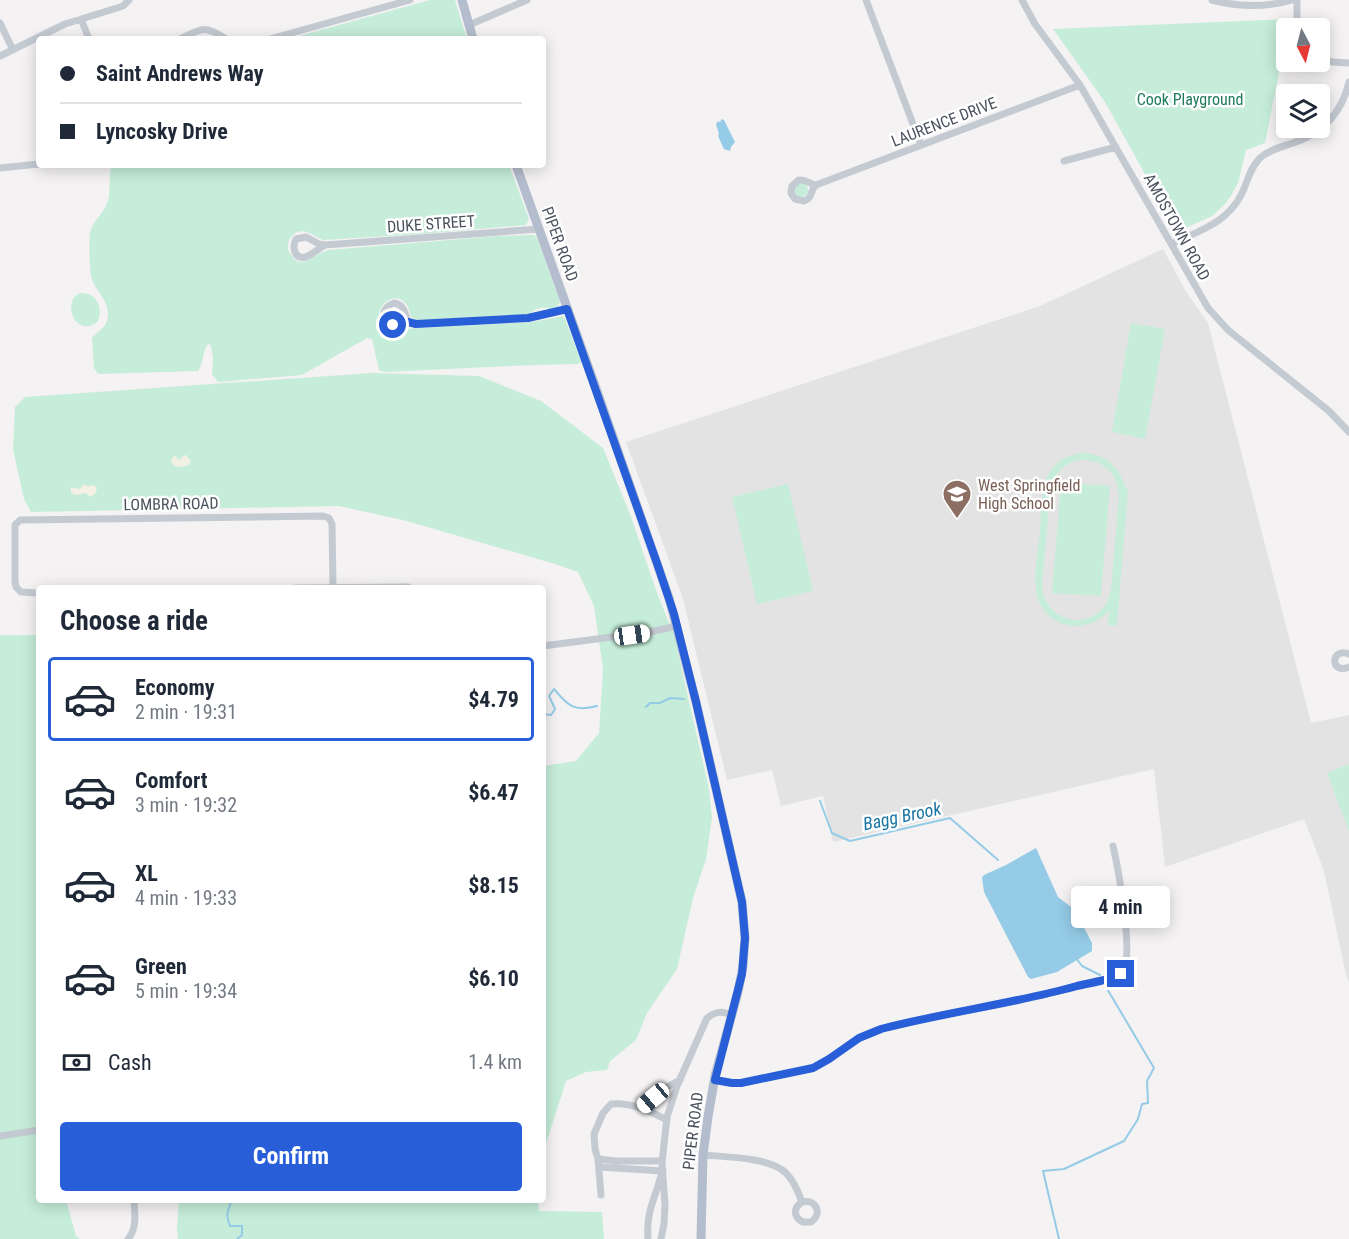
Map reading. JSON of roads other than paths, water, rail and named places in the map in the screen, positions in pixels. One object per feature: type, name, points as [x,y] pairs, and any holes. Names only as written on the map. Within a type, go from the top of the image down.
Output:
[{"type":"main road","points":[[462,0],[473,36]]},
{"type":"main road","name":"PIPER ROAD","points":[[517,168],[658,566],[677,626],[742,902],[745,928],[744,958],[741,982],[715,1080],[708,1117],[703,1155],[701,1239]]},
{"type":"street","points":[[40,36],[81,18],[123,6],[129,0]]},
{"type":"street","points":[[281,36],[410,0]]},
{"type":"street","points":[[469,25],[527,0]]},
{"type":"street","points":[[866,0],[921,145]]},
{"type":"street","name":"AMOSTOWN ROAD","points":[[1022,0],[1035,24],[1080,85],[1199,294],[1216,317],[1329,411],[1349,432]]},
{"type":"street","points":[[1212,0],[1249,7],[1292,0]]},
{"type":"street","points":[[1297,0],[1297,18]]},
{"type":"street","points":[[81,18],[88,36]]},
{"type":"street","points":[[0,23],[13,50]]},
{"type":"street","points":[[186,36],[206,29],[221,36]]},
{"type":"street","points":[[0,56],[36,38]]},
{"type":"street","points":[[1330,61],[1349,63]]},
{"type":"street","points":[[1172,244],[1211,226],[1229,212],[1241,195],[1252,167],[1263,156],[1310,136],[1328,123],[1339,107],[1349,82]]},
{"type":"street","name":"LAURENCE DRIVE","points":[[816,185],[1080,85]]},
{"type":"street","points":[[1064,161],[1116,147]]},
{"type":"street","points":[[0,168],[36,165]]},
{"type":"street","name":"DUKE STREET","points":[[325,245],[539,229]]},
{"type":"street","points":[[408,322],[416,324],[528,318],[567,309]]},
{"type":"street","name":"LOMBRA ROAD","points":[[36,593],[25,593],[18,590],[16,585],[14,546],[16,523],[20,520],[316,515],[327,517],[332,524],[333,585]]},
{"type":"street","points":[[546,646],[650,632],[677,626]]},
{"type":"street","points":[[1349,654],[1340,653],[1335,662],[1341,669],[1349,667]]},
{"type":"street","points":[[715,1080],[741,1083],[813,1068],[859,1038],[881,1029],[1116,977],[1121,974],[1127,957],[1121,888],[1113,846]]},
{"type":"street","points":[[661,1239],[665,1205],[662,1161],[667,1120],[680,1080],[707,1018],[719,1011],[732,1015]]},
{"type":"street","points":[[641,1108],[680,1080]]},
{"type":"street","points":[[601,1195],[594,1134],[603,1113],[611,1104],[618,1104],[649,1110],[667,1120]]},
{"type":"street","points":[[0,1136],[36,1130]]},
{"type":"street","points":[[703,1155],[757,1161],[777,1166],[790,1178],[802,1202]]},
{"type":"street","points":[[598,1163],[662,1161]]},
{"type":"street","points":[[598,1163],[663,1171]]},
{"type":"street","points":[[648,1239],[650,1209],[663,1171]]},
{"type":"street","points":[[128,1239],[134,1226],[134,1203]]},
{"type":"water","points":[[722,119],[735,142],[730,151],[724,149],[718,136],[716,124]]},
{"type":"water","points":[[1036,848],[1058,897],[1075,910],[1092,943],[1092,951],[1057,972],[1031,979],[984,892],[982,877]]},
{"type":"waterway","name":"Bagg Brook","points":[[546,714],[551,715],[555,709],[549,696],[554,689],[563,700],[577,708],[597,706]]},
{"type":"waterway","name":"Bagg Brook","points":[[646,707],[650,703],[660,703],[670,698],[684,699]]},
{"type":"waterway","name":"Bagg Brook","points":[[820,801],[832,833],[850,841],[950,818],[998,860]]},
{"type":"waterway","name":"Bagg Brook","points":[[1076,958],[1082,966],[1100,975]]},
{"type":"waterway","name":"Bagg Brook","points":[[1059,1239],[1043,1171],[1064,1169],[1124,1141],[1138,1119],[1142,1104],[1148,1103],[1147,1081],[1154,1068],[1106,987]]},
{"type":"waterway","name":"Bagg Brook","points":[[231,1203],[228,1212],[230,1226],[242,1226],[242,1235],[237,1239]]},
{"type":"place","name":"West Springfield High School","points":[[957,520]]},
{"type":"park label","name":"Cook Playground","points":[[1190,99]]}]
